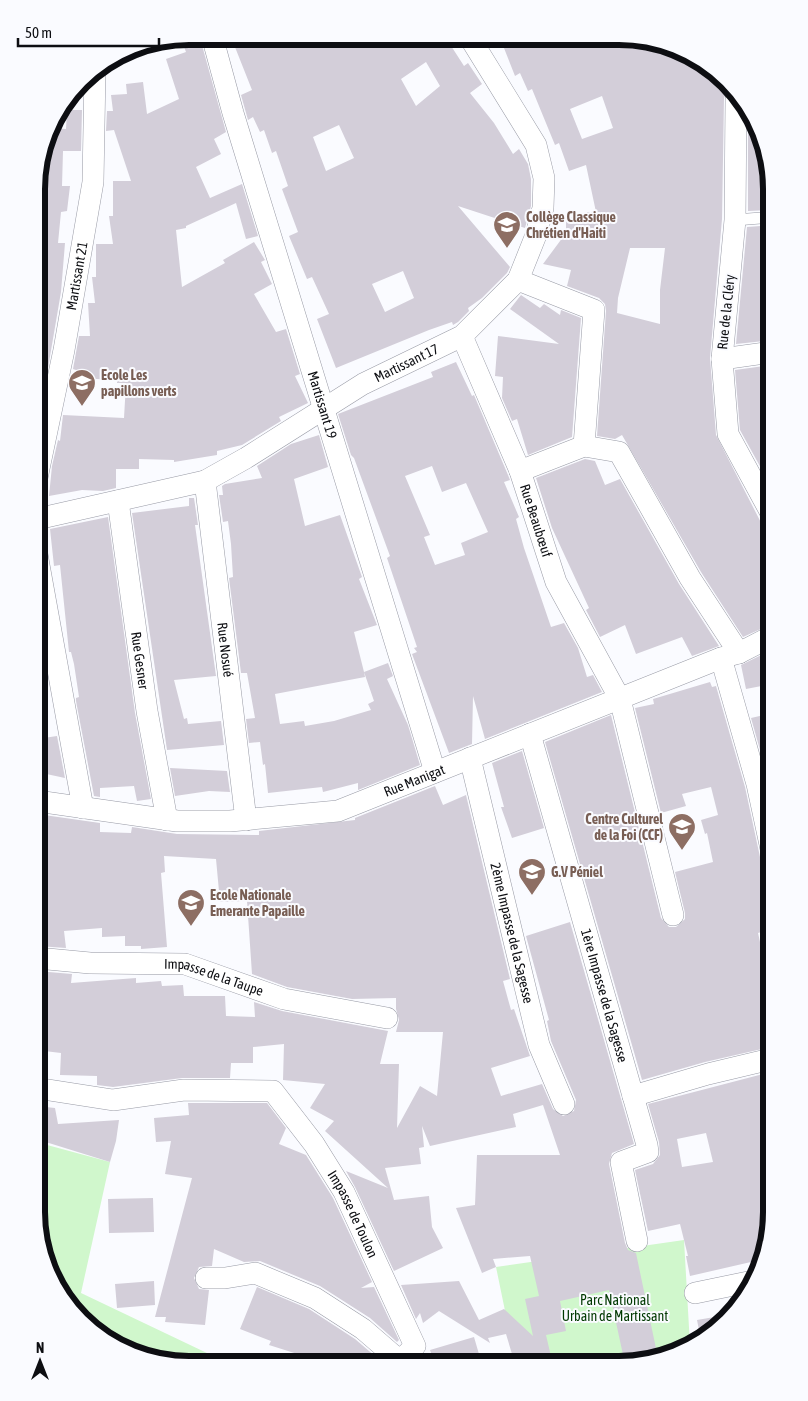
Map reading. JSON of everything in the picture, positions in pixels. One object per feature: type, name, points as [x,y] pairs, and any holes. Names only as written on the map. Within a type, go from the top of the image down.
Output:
[{"type":"street","name":"Martissant 19","points":[[214,45],[233,113],[435,772]]},
{"type":"street","name":"Martissant 17","points":[[45,517],[205,481],[363,384],[462,336],[518,280],[536,235],[543,208],[544,178],[536,144],[474,45]]},
{"type":"street","name":"Martissant 21","points":[[45,440],[64,350],[93,182],[95,80]]},
{"type":"street","name":"Rue de la Cléry","points":[[740,111],[735,220],[722,359],[728,434],[763,498]]},
{"type":"street","points":[[518,280],[594,310],[584,446]]},
{"type":"street","name":"Rue Beaubœuf","points":[[462,336],[520,471],[556,582],[620,699],[673,915]]},
{"type":"street","points":[[722,359],[763,353]]},
{"type":"street","points":[[520,471],[584,446],[619,452],[690,578],[730,656],[763,781]]},
{"type":"street","name":"Rue Nosué","points":[[205,481],[246,820]]},
{"type":"street","name":"Rue Gesner","points":[[118,501],[147,711],[167,820]]},
{"type":"street","points":[[45,598],[83,808]]},
{"type":"street","name":"Rue Manigat","points":[[45,802],[167,820],[246,820],[338,811],[730,656],[763,640]]},
{"type":"street","name":"1ère Impasse de la Sagesse","points":[[530,734],[648,1152],[621,1162],[637,1241]]},
{"type":"street","name":"2ème Impasse de la Sagesse","points":[[470,758],[539,1045],[564,1104]]},
{"type":"street","name":"Impasse de la Taupe","points":[[45,959],[90,963],[185,964],[284,999],[387,1018]]},
{"type":"street","points":[[633,1096],[763,1060]]},
{"type":"street","name":"Impasse de Toulon","points":[[45,1089],[113,1100],[184,1090],[273,1091],[314,1144],[344,1192],[415,1346],[405,1356]]},
{"type":"street","name":"Impasse de Toulon","points":[[206,1278],[225,1278],[255,1273],[315,1298],[363,1329],[394,1356]]},
{"type":"street","points":[[695,1293],[744,1284]]},
{"type":"lane","points":[[735,220],[763,218]]},
{"type":"green space","points":[[45,1144],[110,1162],[81,1293],[213,1356],[170,1355],[134,1345],[109,1332],[94,1320],[69,1292],[53,1259],[46,1231]]},
{"type":"green space","name":"Parc National Urbain de Martissant","points":[[684,1240],[690,1337],[666,1348],[629,1356],[514,1356],[496,1267]]},
{"type":"building","points":[[183,45],[202,45],[226,132],[214,139],[221,154],[196,167],[210,198],[242,184],[258,236],[246,239],[236,203],[186,226],[186,228],[176,230],[182,287],[225,263],[223,260],[254,242],[265,260],[261,262],[272,284],[254,294],[276,332],[286,329],[300,374],[295,376],[308,403],[279,417],[281,421],[242,445],[217,451],[217,455],[174,462],[174,460],[139,459],[139,469],[116,469],[116,488],[103,491],[82,490],[49,496],[52,466],[58,440],[60,441],[63,415],[124,418],[126,383],[117,383],[117,380],[76,378],[76,370],[73,369],[79,336],[90,336],[88,303],[95,303],[92,277],[96,277],[96,244],[113,244],[109,216],[113,216],[113,181],[131,181],[114,130],[106,131],[107,111],[113,111],[111,95],[127,94],[126,84],[143,82],[147,114],[179,99],[166,59],[186,52]]},
{"type":"building","points":[[234,45],[450,45],[464,66],[468,63],[482,84],[470,93],[494,123],[513,154],[519,149],[528,164],[531,179],[531,206],[525,228],[458,206],[510,267],[507,273],[482,298],[468,308],[469,311],[453,325],[452,322],[429,330],[336,368],[317,319],[329,314],[312,277],[307,279],[289,236],[298,232],[282,189],[288,186],[276,151],[272,153],[264,130],[260,132],[253,117],[248,120],[241,95],[252,90]],"holes":[[[426,62],[440,86],[416,106],[401,79]],[[339,125],[354,158],[326,171],[313,137]],[[403,271],[414,298],[385,312],[372,284]]]},
{"type":"building","points":[[503,45],[638,46],[666,53],[683,60],[699,69],[726,93],[724,98],[722,219],[710,358],[716,435],[763,526],[763,628],[743,637],[701,572],[622,435],[615,439],[597,436],[605,304],[599,298],[567,286],[571,270],[543,264],[563,237],[566,237],[566,217],[587,217],[587,212],[596,212],[586,165],[569,171],[559,143],[555,145],[532,89],[528,91],[520,73],[515,76]],"holes":[[[602,96],[613,128],[582,139],[570,109]],[[630,248],[665,248],[660,290],[660,324],[617,313],[618,298]]]},
{"type":"building","points":[[69,110],[82,110],[81,151],[63,151],[62,186],[70,186],[67,211],[61,212],[58,243],[65,243],[61,292],[48,368],[45,368],[46,170],[59,129],[66,129],[67,113]]},
{"type":"building","points":[[748,125],[760,161],[763,179],[763,210],[748,211]]},
{"type":"building","points":[[763,226],[763,341],[736,344],[747,227]]},
{"type":"building","points":[[521,295],[540,308],[544,304],[560,315],[561,310],[581,318],[572,437],[528,455],[517,419],[512,421],[502,398],[503,377],[495,376],[498,336],[559,344],[510,309]]},
{"type":"building","points":[[456,362],[472,396],[474,395],[510,480],[504,482],[519,517],[516,519],[524,548],[551,627],[564,623],[578,648],[587,677],[593,675],[602,692],[485,739],[473,696],[472,744],[449,753],[412,654],[417,652],[414,648],[417,647],[387,558],[390,556],[354,458],[351,455],[338,414],[433,377],[431,372]],"holes":[[[432,466],[442,492],[466,483],[488,532],[461,543],[465,555],[435,565],[424,537],[430,535],[405,476]]]},
{"type":"building","points":[[763,366],[763,472],[740,430],[735,370]]},
{"type":"building","points":[[319,435],[328,467],[294,479],[305,526],[340,515],[362,577],[359,579],[377,625],[354,632],[364,672],[388,663],[393,676],[387,679],[408,725],[420,765],[358,790],[358,783],[323,792],[322,787],[268,793],[265,764],[263,765],[260,742],[249,743],[246,719],[255,718],[247,673],[241,673],[229,578],[233,577],[231,544],[228,521],[223,522],[219,495],[223,495],[222,486],[225,484],[262,478],[257,466],[291,444]],"holes":[[[364,672],[374,701],[368,704],[371,710],[334,721],[305,726],[304,721],[280,724],[275,694],[365,677]]]},
{"type":"building","points":[[585,459],[595,461],[605,485],[620,479],[679,584],[719,646],[692,656],[682,637],[636,654],[625,625],[600,637],[586,610],[589,608],[552,528],[536,478]]},
{"type":"building","points":[[189,498],[194,498],[198,525],[195,525],[216,676],[174,680],[184,719],[187,718],[188,724],[221,721],[224,745],[167,750],[132,513],[189,506]]},
{"type":"building","points":[[108,517],[135,713],[151,799],[137,801],[134,786],[100,788],[100,797],[94,796],[76,701],[76,698],[79,697],[74,664],[71,652],[69,652],[60,565],[54,566],[50,529]]},
{"type":"building","points":[[763,654],[763,686],[746,689],[741,665]]},
{"type":"building","points":[[710,682],[712,687],[716,686],[745,787],[760,857],[763,863],[763,932],[758,933],[763,956],[763,1049],[705,1062],[642,1080],[545,742],[611,715],[661,918],[669,927],[676,927],[685,919],[685,913],[675,872],[713,862],[707,833],[705,834],[701,820],[718,815],[711,787],[682,794],[686,806],[661,813],[635,708],[654,704],[653,699]]},
{"type":"building","points":[[763,715],[762,757],[751,718]]},
{"type":"building","points":[[57,736],[65,778],[45,774],[45,738]]},
{"type":"building","points":[[522,751],[544,828],[512,838],[501,807],[504,807],[492,763]]},
{"type":"building","points":[[170,768],[227,771],[230,792],[209,791],[175,796]]},
{"type":"building","points":[[435,786],[443,805],[466,795],[510,979],[503,981],[511,1010],[514,1009],[530,1056],[491,1068],[501,1096],[542,1084],[553,1109],[563,1116],[574,1111],[576,1100],[551,1041],[547,1021],[549,1020],[526,936],[570,922],[634,1144],[612,1153],[609,1164],[625,1243],[628,1250],[636,1253],[656,1351],[623,1356],[609,1290],[560,1301],[566,1331],[546,1335],[551,1356],[513,1356],[506,1334],[488,1338],[490,1343],[439,1311],[423,1323],[420,1313],[416,1319],[401,1285],[459,1281],[479,1320],[504,1309],[533,1336],[525,1299],[539,1296],[530,1256],[493,1259],[496,1267],[482,1273],[456,1208],[475,1205],[477,1155],[560,1155],[543,1105],[513,1114],[516,1127],[430,1146],[422,1126],[424,1147],[419,1148],[421,1164],[385,1168],[394,1200],[429,1196],[432,1227],[443,1248],[394,1271],[346,1171],[388,1188],[325,1131],[334,1121],[310,1108],[325,1084],[283,1080],[284,1044],[253,1047],[253,1063],[231,1063],[230,1078],[182,1078],[113,1087],[97,1085],[97,1076],[60,1075],[61,1053],[45,1051],[45,972],[72,974],[71,983],[136,978],[136,983],[161,981],[162,986],[183,985],[184,996],[225,996],[226,1016],[255,1017],[254,1002],[282,1011],[388,1031],[380,1064],[399,1064],[397,1128],[420,1086],[437,1096],[443,1032],[396,1032],[399,1020],[396,998],[352,999],[287,987],[252,974],[247,901],[220,902],[216,859],[164,856],[165,872],[161,873],[167,947],[141,949],[141,946],[125,946],[125,936],[102,937],[102,928],[64,931],[66,948],[45,946],[45,815],[100,823],[100,832],[131,833],[132,827],[177,834],[259,835],[259,831],[355,820],[355,818]]},
{"type":"building","points":[[763,1074],[763,1222],[754,1261],[690,1276],[686,1256],[688,1256],[680,1224],[648,1231],[635,1170],[653,1164],[660,1155],[659,1142],[648,1104]],"holes":[[[706,1133],[713,1162],[682,1167],[677,1139]]]},
{"type":"building","points":[[188,1103],[267,1103],[286,1128],[279,1144],[306,1155],[333,1198],[372,1282],[361,1288],[374,1287],[399,1340],[397,1342],[370,1318],[320,1286],[260,1261],[244,1262],[214,1249],[212,1266],[199,1267],[194,1278],[199,1289],[209,1290],[205,1325],[165,1322],[166,1317],[155,1317],[192,1178],[165,1174],[171,1141],[156,1142],[154,1118],[189,1115]]},
{"type":"building","points":[[45,1107],[55,1108],[58,1124],[119,1120],[110,1162],[45,1142]]},
{"type":"building","points":[[153,1198],[154,1232],[109,1233],[108,1199]]},
{"type":"building","points":[[154,1281],[155,1305],[117,1308],[115,1284]]},
{"type":"building","points":[[257,1287],[309,1309],[355,1339],[375,1356],[304,1356],[269,1345],[271,1341],[240,1329]]},
{"type":"building","points":[[718,1316],[699,1332],[697,1320]]},
{"type":"building","points":[[474,1337],[480,1356],[432,1356],[430,1350]]},
{"type":"place","name":"Collège Classique Chrétien d'Haiti","points":[[507,249]]},
{"type":"place","name":"Ecole Les papillons verts","points":[[82,407]]},
{"type":"place","name":"Centre Culturel de la Foi (CCF)","points":[[682,851]]},
{"type":"place","name":"G.V Péniel","points":[[532,896]]},
{"type":"place","name":"Ecole Nationale Emerante Papaille","points":[[191,927]]}]
